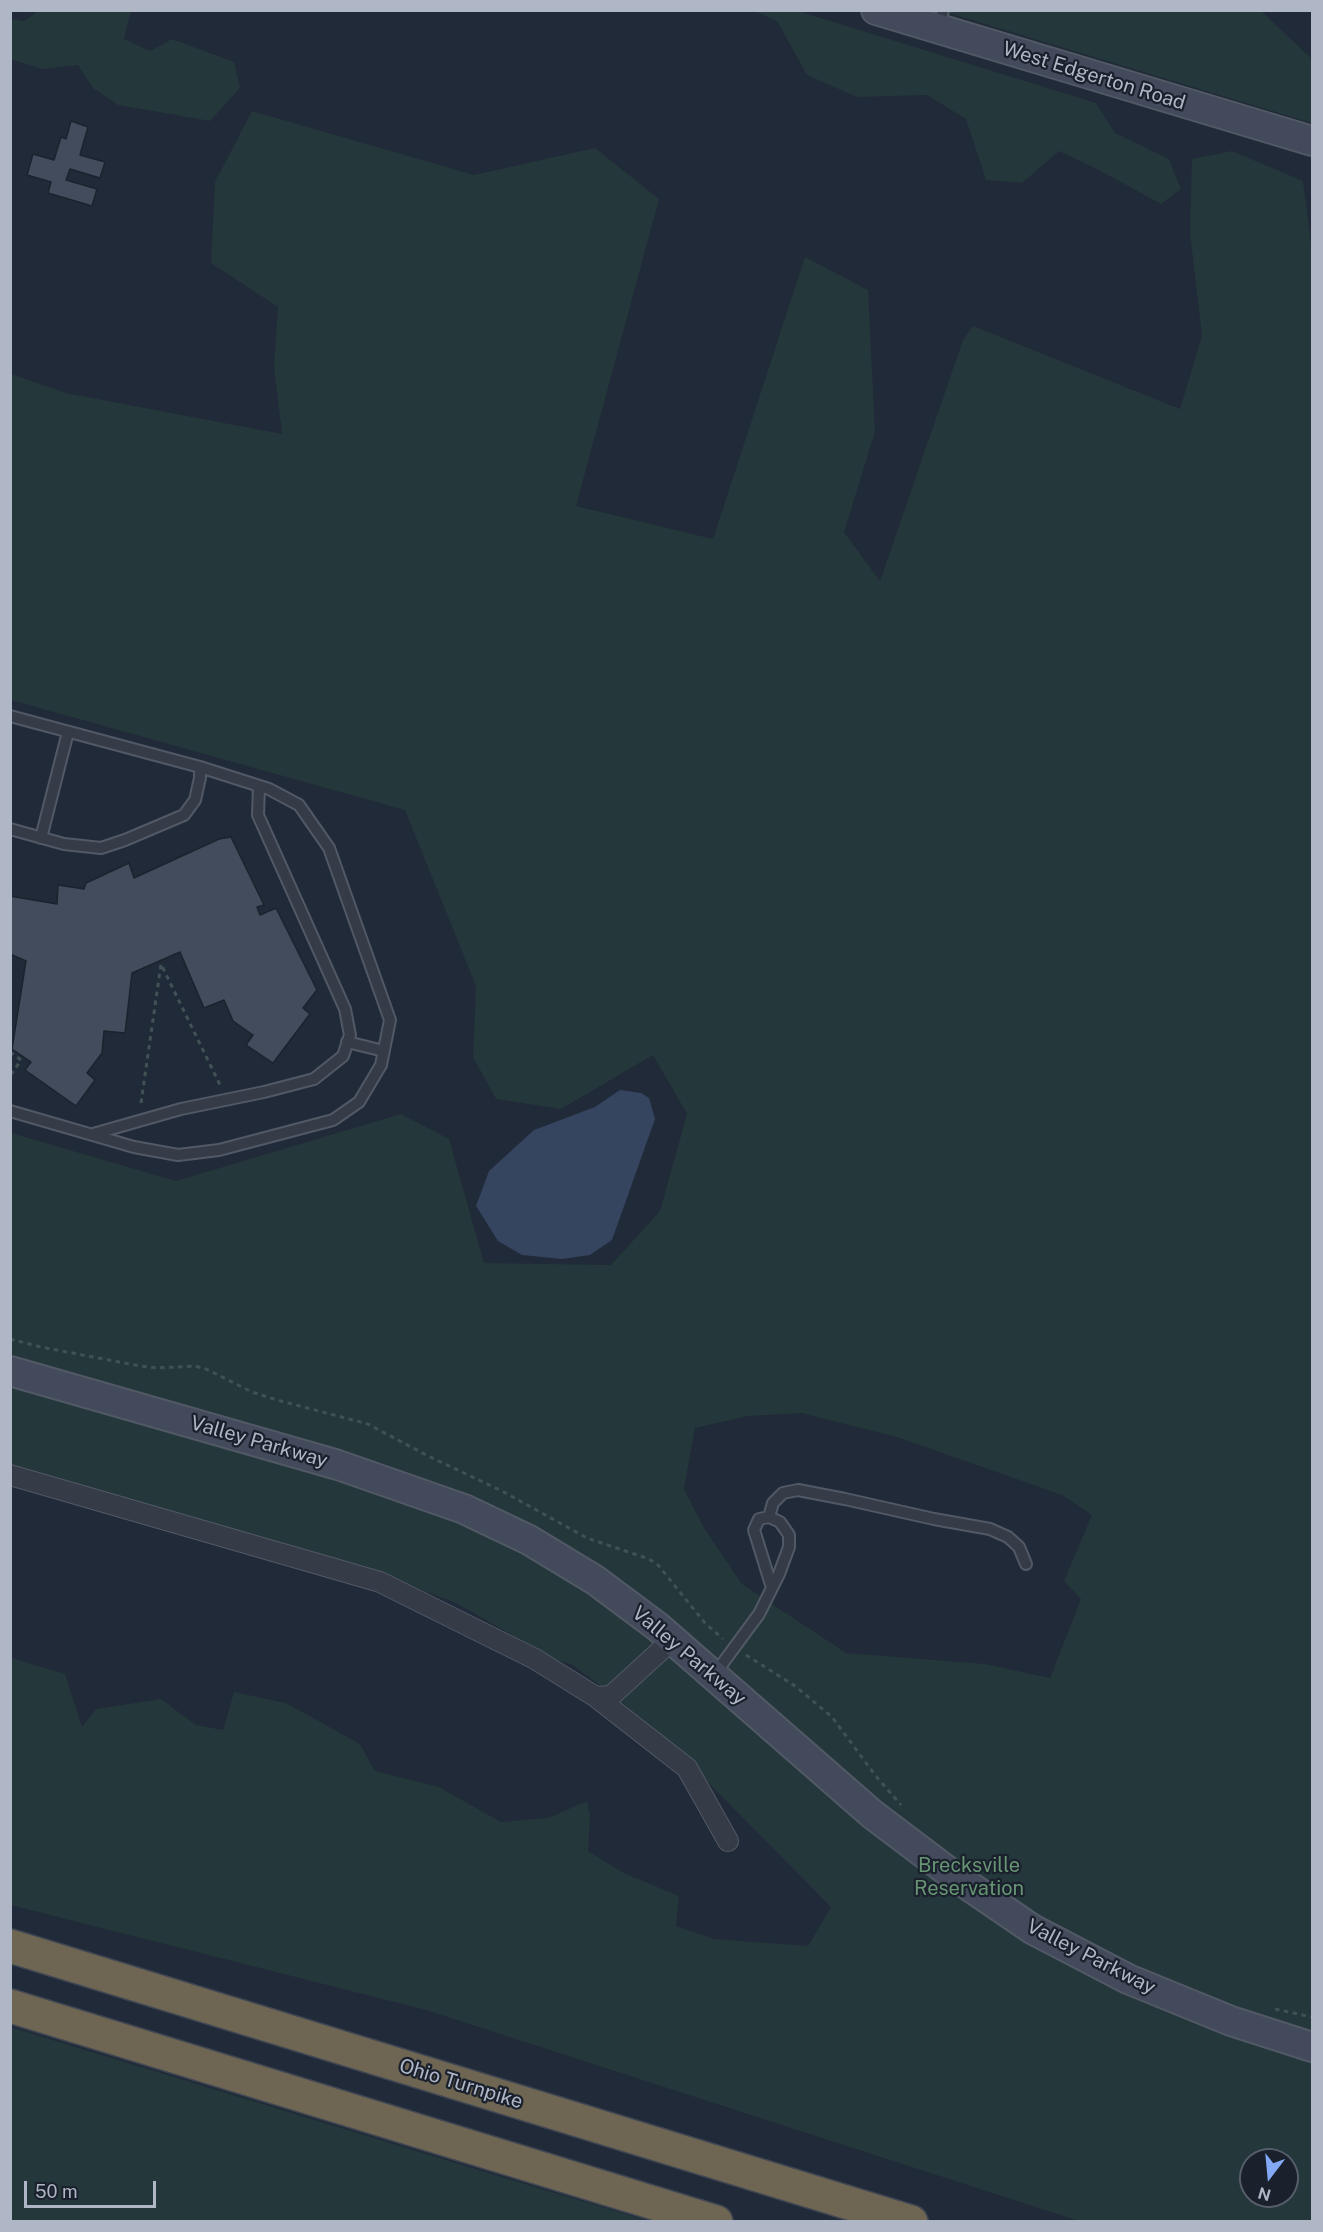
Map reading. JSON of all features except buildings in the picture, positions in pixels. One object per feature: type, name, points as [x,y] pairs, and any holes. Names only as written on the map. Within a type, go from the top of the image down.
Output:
[{"type":"highway","name":"Ohio Turnpike","points":[[10,1946],[911,2222]]},
{"type":"highway","points":[[10,2006],[716,2222]]},
{"type":"street","name":"West Edgerton Road","points":[[876,10],[941,20],[1312,141]]},
{"type":"street","name":"Valley Parkway","points":[[10,1371],[338,1465],[464,1509],[529,1540],[595,1580],[672,1640],[872,1814],[950,1873],[1032,1929],[1128,1979],[1231,2021],[1312,2048]]},
{"type":"street","points":[[10,1475],[380,1582],[535,1659],[629,1720],[687,1768],[728,1841]]},
{"type":"street","points":[[596,1697],[611,1696],[672,1640]]},
{"type":"lane","points":[[10,716],[200,767],[259,786],[299,805],[329,848],[390,1020],[381,1065],[359,1102],[333,1120],[219,1150],[178,1155],[134,1147],[10,1110]]},
{"type":"lane","points":[[41,838],[68,732]]},
{"type":"lane","points":[[10,829],[64,844],[101,848],[162,826],[184,815],[195,800],[200,767]]},
{"type":"lane","points":[[93,1134],[181,1109],[314,1079],[343,1056],[350,1035],[345,1009],[258,814],[259,786]]},
{"type":"lane","points":[[347,1042],[384,1051]]},
{"type":"lane","points":[[768,1517],[773,1503],[783,1493],[798,1490],[845,1498],[934,1519],[990,1529],[1008,1537],[1018,1546],[1026,1564]]},
{"type":"lane","points":[[714,1676],[759,1614],[772,1588],[789,1547],[789,1535],[780,1522],[768,1517],[759,1519],[754,1530],[772,1588]]},
{"type":"path","points":[[141,1103],[161,964],[220,1087]]},
{"type":"path","points":[[10,1052],[21,1060],[10,1076]]},
{"type":"green space","points":[[38,11],[131,11],[124,39],[150,51],[172,39],[234,62],[240,88],[210,121],[118,105],[93,88],[78,65],[42,69],[11,59],[11,19],[24,21]]},
{"type":"green space","points":[[754,11],[798,11],[1096,103],[1115,133],[1169,159],[1181,189],[1161,204],[1059,151],[1022,183],[986,180],[966,119],[927,95],[857,97],[807,75],[777,21]]},
{"type":"green space","points":[[942,11],[1261,11],[1312,59],[1312,123]]},
{"type":"green space","name":"Brecksville Reservation","points":[[252,111],[474,175],[595,148],[659,199],[576,506],[713,539],[805,257],[868,290],[875,432],[844,532],[880,581],[963,340],[973,326],[1180,409],[1202,336],[1190,233],[1192,159],[1232,151],[1303,181],[1312,251],[1312,2221],[1079,2221],[426,2010],[11,1905],[11,1658],[65,1674],[82,1727],[96,1709],[161,1699],[196,1725],[223,1730],[234,1692],[286,1703],[360,1744],[375,1771],[439,1787],[501,1822],[548,1818],[587,1801],[590,1815],[588,1851],[624,1873],[679,1896],[676,1926],[714,1939],[808,1946],[831,1907],[671,1745],[617,1698],[571,1664],[556,1660],[456,1603],[376,1573],[11,1466],[11,1133],[176,1181],[401,1114],[449,1139],[484,1263],[611,1265],[660,1211],[687,1114],[653,1055],[561,1109],[496,1099],[473,1057],[476,986],[405,810],[11,700],[11,374],[66,393],[282,434],[274,367],[278,307],[211,263],[215,182]],"holes":[[[802,1413],[897,1437],[1062,1495],[1092,1515],[1064,1581],[1081,1599],[1050,1678],[985,1664],[846,1653],[742,1584],[704,1528],[684,1489],[695,1428],[748,1416]]]},
{"type":"green space","points":[[10,2027],[505,2178],[649,2221],[11,2221]]},
{"type":"water","points":[[620,1090],[641,1093],[649,1098],[655,1119],[612,1240],[590,1255],[562,1259],[522,1255],[498,1241],[476,1206],[489,1171],[534,1130],[595,1107]]}]
